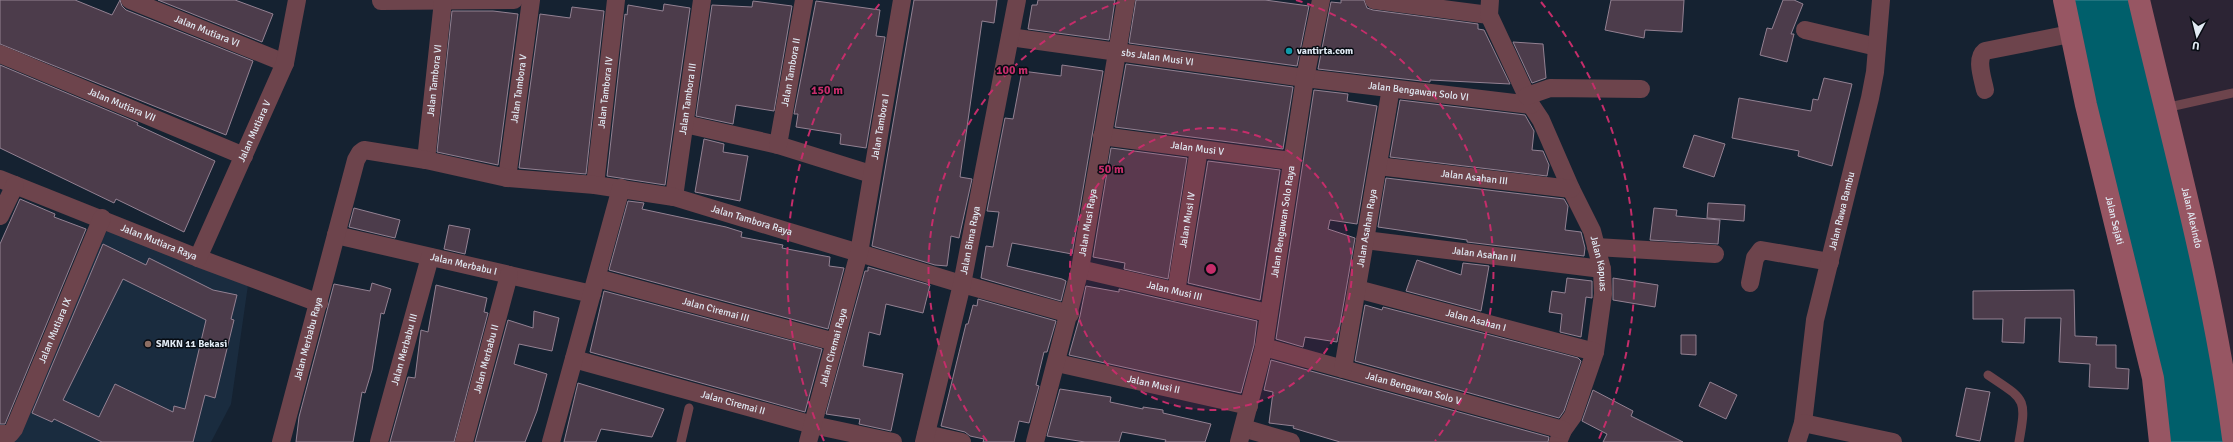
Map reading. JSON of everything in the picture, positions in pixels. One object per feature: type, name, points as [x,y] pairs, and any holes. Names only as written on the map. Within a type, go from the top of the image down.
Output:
[{"type":"street","name":"Jalan Mutiara VI","points":[[130,0],[284,63]]},
{"type":"street","name":"Jalan Mutiara V","points":[[198,258],[284,63],[297,0]]},
{"type":"street","points":[[381,1],[514,0]]},
{"type":"street","name":"Jalan Tambora V","points":[[507,178],[531,0]]},
{"type":"street","name":"Jalan Tambora IV","points":[[595,185],[616,0]]},
{"type":"street","name":"Jalan Tambora III","points":[[674,197],[702,0]]},
{"type":"street","name":"Jalan Tambora II","points":[[778,145],[804,0]]},
{"type":"street","name":"Jalan Tambora I","points":[[859,253],[902,0]]},
{"type":"street","name":"Jalan Bima Raya","points":[[925,438],[962,284],[1016,0]]},
{"type":"street","name":"Jalan Musi Raya","points":[[1035,442],[1057,364],[1080,269],[1126,0]]},
{"type":"street","name":"Jalan Bengawan Solo Raya","points":[[1241,435],[1264,347],[1291,161],[1305,78],[1321,0]]},
{"type":"street","points":[[1374,0],[1490,8]]},
{"type":"street","name":"Jalan Rawa Bambu","points":[[1803,423],[1812,332],[1870,98],[1877,48],[1881,0]]},
{"type":"street","name":"Jalan Sejati","points":[[2064,0],[2070,34],[2153,378],[2160,442]]},
{"type":"street","name":"Jalan Alexindo","points":[[2139,0],[2226,379],[2233,438]]},
{"type":"street","name":"Jalan Tambora VI","points":[[426,160],[443,1]]},
{"type":"street","name":"Jalan Kapuas","points":[[1490,8],[1529,100],[1541,120],[1571,189],[1592,231],[1602,269],[1603,294],[1595,352],[1572,416],[1560,436]]},
{"type":"street","points":[[1806,30],[1877,48]]},
{"type":"street","points":[[1985,90],[1980,61],[1982,54],[1985,51],[2070,34]]},
{"type":"street","name":"sbs Jalan Musi VI","points":[[1010,37],[1305,78]]},
{"type":"street","name":"Jalan Mutiara VII","points":[[0,54],[244,156]]},
{"type":"street","name":"Jalan Bengawan Solo VI","points":[[1305,78],[1391,88],[1529,100]]},
{"type":"street","name":"Jalan Asahan Raya","points":[[1343,369],[1391,88]]},
{"type":"street","points":[[1529,100],[1550,88],[1641,89]]},
{"type":"street","points":[[685,124],[778,145],[872,174]]},
{"type":"street","name":"Jalan Musi V","points":[[1102,136],[1291,161]]},
{"type":"street","name":"Jalan Musi IV","points":[[1176,292],[1199,149]]},
{"type":"street","name":"Jalan Merbabu Raya","points":[[281,442],[336,235],[360,152],[364,150],[426,160]]},
{"type":"street","name":"Jalan Tambora Raya","points":[[426,160],[507,178],[595,185],[674,197],[962,284],[1070,314]]},
{"type":"street","name":"Jalan Asahan III","points":[[1378,166],[1571,189]]},
{"type":"street","points":[[0,216],[7,182]]},
{"type":"street","name":"Jalan Mutiara Raya","points":[[7,182],[102,218],[198,258],[319,303]]},
{"type":"street","points":[[551,442],[621,188]]},
{"type":"street","name":"Jalan Mutiara IX","points":[[1,434],[10,434],[14,429],[102,218]]},
{"type":"street","name":"Jalan Merbabu I","points":[[336,235],[509,275],[594,286]]},
{"type":"street","name":"Jalan Asahan II","points":[[1365,240],[1602,269]]},
{"type":"street","points":[[1596,246],[1715,254]]},
{"type":"street","points":[[1750,283],[1755,258],[1761,250],[1830,262]]},
{"type":"street","name":"Jalan Ciremai Raya","points":[[808,442],[859,253]]},
{"type":"street","name":"Jalan Merbabu III","points":[[379,442],[430,257]]},
{"type":"street","name":"Jalan Musi III","points":[[1080,269],[1268,313]]},
{"type":"street","name":"Jalan Merbabu II","points":[[464,442],[509,275]]},
{"type":"street","name":"Jalan Ciremai III","points":[[594,286],[835,342]]},
{"type":"street","name":"Jalan Asahan I","points":[[1357,289],[1595,352]]},
{"type":"street","name":"Jalan Bengawan Solo V","points":[[1264,347],[1343,369],[1560,436]]},
{"type":"street","name":"Jalan Ciremai II","points":[[574,359],[813,425],[893,442]]},
{"type":"street","name":"Jalan Musi II","points":[[1057,364],[1249,406]]},
{"type":"street","points":[[1798,442],[1803,423],[1893,442]]},
{"type":"street","points":[[1241,435],[1291,442]]},
{"type":"street","points":[[925,438],[962,442]]},
{"type":"lane","points":[[2164,108],[2233,93]]},
{"type":"lane","points":[[1988,376],[2017,395],[2022,402],[2024,414],[2019,442]]},
{"type":"lane","points":[[681,442],[689,408]]},
{"type":"shaded area","points":[[2063,0],[2139,0],[2233,442],[2160,442]]},
{"type":"shaded area","points":[[2139,0],[2233,0],[2233,439]]},
{"type":"shaded area","name":"SMKN 11 Bekasi","points":[[107,230],[248,285],[231,404],[211,442],[14,442]]},
{"type":"building","points":[[0,0],[75,0],[112,15],[120,0],[122,6],[126,10],[253,61],[226,135],[0,44]]},
{"type":"building","points":[[158,0],[235,0],[273,14],[262,42]]},
{"type":"building","points":[[914,0],[997,0],[994,23],[982,21],[960,177],[972,179],[959,238],[951,236],[947,266],[935,265],[872,246]]},
{"type":"building","points":[[1038,0],[1115,0],[1109,40],[1028,29],[1032,5],[1037,5]]},
{"type":"building","points":[[1136,0],[1265,0],[1309,6],[1297,66],[1129,43]]},
{"type":"building","points":[[1341,0],[1364,0],[1367,8],[1373,10],[1478,24],[1478,29],[1484,30],[1510,84],[1430,80],[1430,82],[1318,69],[1331,2],[1341,3]]},
{"type":"building","points":[[1611,0],[1684,0],[1682,32],[1645,30],[1644,38],[1605,30]]},
{"type":"building","points":[[1783,0],[1794,0],[1803,4],[1791,34],[1794,34],[1787,62],[1760,55],[1767,28],[1772,29]]},
{"type":"building","points":[[753,1],[792,6],[774,111],[736,105],[733,124],[696,116],[712,5],[752,7]]},
{"type":"building","points":[[816,1],[880,10],[876,36],[885,37],[866,148],[840,144],[841,134],[796,127],[798,114],[794,114]]},
{"type":"building","points":[[664,4],[690,8],[665,185],[607,176],[625,14],[627,15],[628,5],[663,11]]},
{"type":"building","points":[[572,7],[604,11],[586,174],[519,168],[540,14],[570,18]]},
{"type":"building","points":[[452,11],[493,11],[518,14],[498,165],[437,152]]},
{"type":"building","points":[[1513,42],[1543,44],[1546,78],[1532,83]]},
{"type":"building","points":[[1126,64],[1293,87],[1283,149],[1115,127]]},
{"type":"building","points":[[0,65],[138,123],[137,125],[215,161],[184,232],[116,199],[114,203],[0,148]]},
{"type":"building","points":[[1062,65],[1103,71],[1072,254],[1012,243],[1007,266],[1066,281],[1061,301],[981,278],[986,246],[993,247],[999,212],[987,211],[1005,118],[1013,119],[1022,71],[1061,76]]},
{"type":"building","points":[[1824,78],[1852,84],[1832,166],[1798,156],[1799,151],[1732,138],[1739,98],[1811,111],[1813,99],[1818,100]]},
{"type":"building","points":[[1314,90],[1348,94],[1347,101],[1377,106],[1357,224],[1330,220],[1328,229],[1355,238],[1337,342],[1305,337],[1303,347],[1276,339]]},
{"type":"building","points":[[1400,100],[1525,115],[1534,131],[1532,150],[1543,151],[1549,165],[1547,176],[1390,157]]},
{"type":"building","points":[[1694,135],[1725,144],[1714,177],[1683,167]]},
{"type":"building","points":[[704,139],[724,144],[723,152],[748,156],[740,201],[695,192]]},
{"type":"building","points":[[1111,148],[1187,158],[1168,279],[1124,269],[1125,263],[1093,257]]},
{"type":"building","points":[[1208,161],[1280,170],[1260,300],[1188,283]]},
{"type":"building","points":[[1386,178],[1564,199],[1568,206],[1565,230],[1581,232],[1585,248],[1584,256],[1467,242],[1467,240],[1378,227]]},
{"type":"building","points":[[20,199],[55,214],[54,217],[86,229],[5,424],[0,424],[0,244]]},
{"type":"building","points":[[628,201],[644,203],[642,209],[726,227],[742,232],[741,237],[783,245],[782,248],[830,257],[829,266],[844,268],[828,329],[609,270]]},
{"type":"building","points":[[1708,203],[1745,205],[1744,221],[1707,218]]},
{"type":"building","points":[[354,208],[400,220],[395,238],[349,227]]},
{"type":"building","points":[[1654,208],[1677,210],[1676,216],[1720,220],[1718,244],[1650,240]]},
{"type":"building","points":[[449,225],[470,229],[465,254],[444,249]]},
{"type":"building","points":[[103,244],[146,265],[149,258],[213,290],[237,295],[231,319],[234,320],[215,398],[205,395],[193,442],[102,442],[54,419],[52,422],[32,413]],"holes":[[[123,279],[206,320],[185,409],[174,406],[173,412],[115,384],[99,417],[63,400]]]},
{"type":"building","points":[[1417,260],[1461,275],[1463,263],[1489,266],[1481,311],[1406,291]]},
{"type":"building","points":[[868,267],[930,285],[923,313],[886,304],[880,335],[869,332],[863,366],[903,374],[891,431],[859,424],[860,419],[826,414],[865,271],[868,271]]},
{"type":"building","points":[[1567,278],[1592,281],[1592,298],[1586,297],[1581,337],[1560,332],[1562,314],[1549,312],[1552,291],[1565,293]]},
{"type":"building","points":[[1613,278],[1658,285],[1655,307],[1613,300]]},
{"type":"building","points":[[372,283],[391,289],[384,314],[381,313],[372,370],[365,393],[362,392],[353,442],[296,442],[299,417],[334,284],[370,291]]},
{"type":"building","points":[[436,285],[487,298],[484,312],[488,313],[454,442],[390,442],[408,377],[415,378],[421,330],[428,332]]},
{"type":"building","points":[[1086,286],[1119,292],[1119,289],[1257,321],[1254,345],[1241,393],[1069,355],[1080,316]]},
{"type":"building","points":[[2074,290],[2075,336],[2097,337],[2096,345],[2116,345],[2116,368],[2129,369],[2128,389],[2089,387],[2090,364],[2059,362],[2061,318],[2025,318],[2024,343],[2002,342],[2003,319],[1973,319],[1973,291]]},
{"type":"building","points":[[604,291],[822,349],[805,412],[590,352]]},
{"type":"building","points":[[978,299],[1056,321],[1047,352],[1044,352],[1036,385],[1039,386],[1029,423],[1019,421],[1014,442],[983,442],[984,439],[970,436],[965,432],[941,426],[966,324],[968,324],[973,305],[977,306]]},
{"type":"building","points":[[1365,305],[1382,310],[1383,307],[1578,358],[1581,361],[1564,411],[1559,418],[1355,361]]},
{"type":"building","points":[[534,311],[559,318],[552,351],[519,344],[514,364],[547,374],[537,411],[525,442],[475,442],[508,320],[533,328]]},
{"type":"building","points":[[1681,335],[1696,335],[1696,355],[1681,354]]},
{"type":"building","points":[[1271,360],[1549,437],[1548,442],[1340,442],[1293,428],[1294,426],[1269,423],[1273,392],[1264,390]]},
{"type":"building","points":[[1710,382],[1737,395],[1726,419],[1699,406]]},
{"type":"building","points":[[578,383],[664,409],[652,437],[601,429],[596,442],[564,442]]},
{"type":"building","points":[[1966,388],[1990,392],[1980,441],[1956,436]]},
{"type":"building","points":[[1060,389],[1111,397],[1110,402],[1143,409],[1143,407],[1163,410],[1163,413],[1211,424],[1205,442],[1165,442],[1166,440],[1122,432],[1119,442],[1085,442],[1047,436]]},
{"type":"building","points":[[1593,390],[1633,411],[1631,416],[1683,442],[1603,442],[1607,434],[1582,421]]},
{"type":"place","name":"vantirta.com","points":[[1289,51]]},
{"type":"place","name":"SMKN 11 Bekasi","points":[[148,344]]}]
